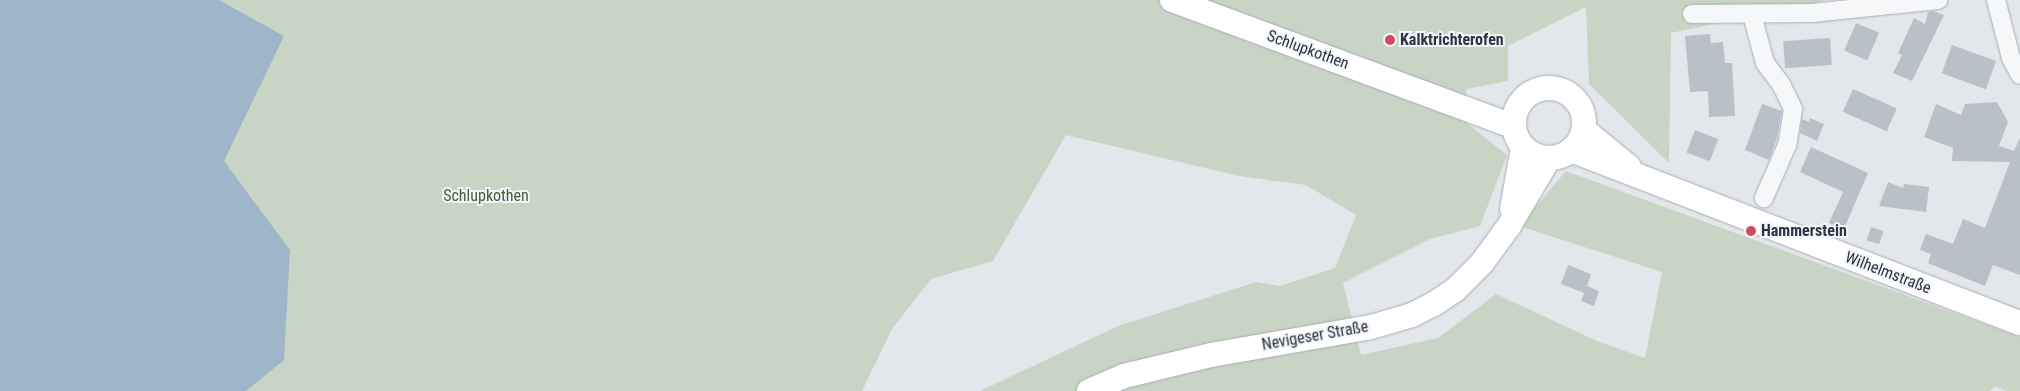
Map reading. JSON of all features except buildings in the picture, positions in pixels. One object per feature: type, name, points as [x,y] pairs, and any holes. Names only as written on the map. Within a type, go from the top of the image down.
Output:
[{"type":"main road","name":"Schlupkothen","points":[[1172,0],[1445,100],[1519,134]]},
{"type":"main road","points":[[1559,88],[1572,95],[1580,106],[1584,130],[1571,150],[1547,162],[1538,157],[1519,134],[1533,91],[1559,88]]},
{"type":"main road","name":"Wilhelmstraße","points":[[1584,130],[1644,180]]},
{"type":"main road","name":"Nevigeser Straße","points":[[1518,202],[1519,134]]},
{"type":"main road","name":"Wilhelmstraße","points":[[1571,150],[1644,180],[2020,323]]},
{"type":"main road","name":"Nevigeser Straße","points":[[1089,391],[1124,376],[1201,357],[1371,327],[1412,315],[1455,290],[1482,263],[1509,226],[1518,202],[1547,162]]},
{"type":"street","points":[[1692,14],[1812,13],[1938,0]]},
{"type":"street","points":[[1996,0],[2011,58],[2020,75]]},
{"type":"street","points":[[1752,15],[1765,63],[1781,84],[1793,109],[1787,145],[1764,198]]},
{"type":"green space","points":[[0,0],[1827,0],[1671,33],[1669,163],[1589,84],[1586,7],[1508,46],[1508,81],[1466,89],[1467,123],[1507,155],[1480,226],[1430,239],[1343,283],[1361,355],[1438,338],[1496,294],[1597,341],[1645,358],[1662,272],[1519,226],[1566,171],[2020,337],[2020,391],[2006,391],[1995,386],[1990,391],[980,391],[1118,326],[1256,282],[1280,286],[1335,268],[1356,215],[1306,185],[1239,176],[1066,135],[993,261],[931,279],[892,329],[862,391],[0,391]]},
{"type":"water","points":[[0,0],[219,0],[284,36],[224,161],[290,250],[284,360],[246,391],[0,391]]},
{"type":"place","name":"Kalktrichterofen","points":[[1390,40]]},
{"type":"place","name":"Hammerstein","points":[[1751,231]]}]
